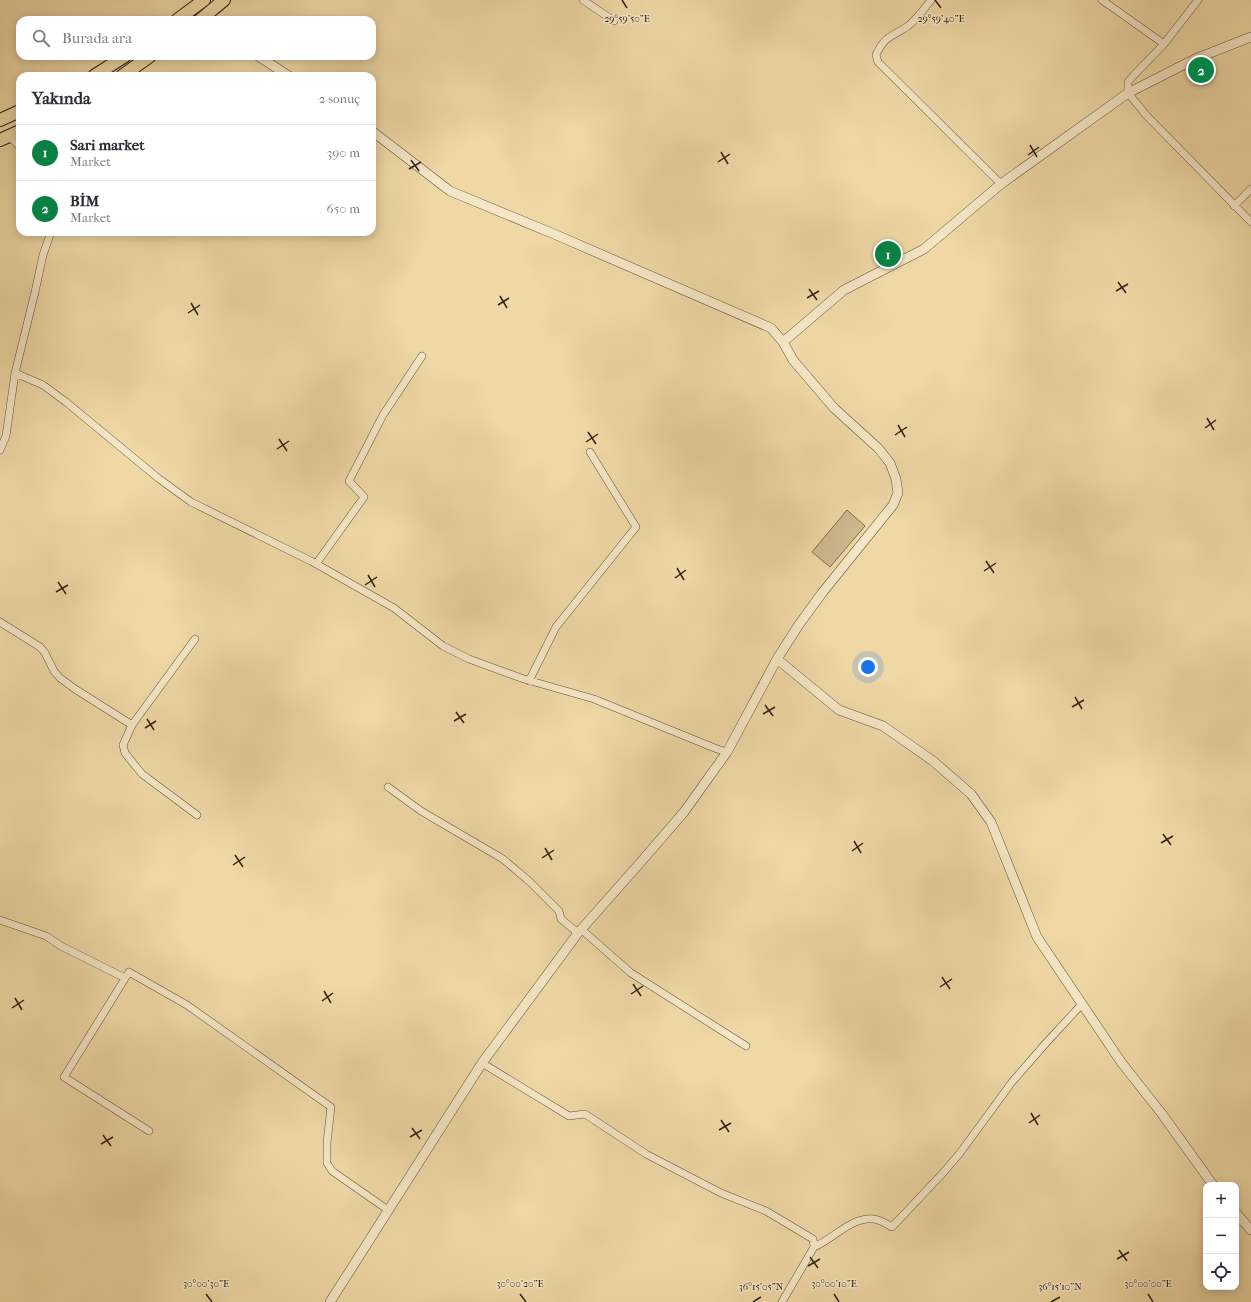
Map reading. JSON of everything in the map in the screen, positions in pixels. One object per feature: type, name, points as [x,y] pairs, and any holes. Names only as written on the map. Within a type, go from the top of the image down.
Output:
[{"type":"highway","points":[[207,16],[224,0]]},
{"type":"highway","points":[[182,16],[200,3],[203,16]]},
{"type":"highway","points":[[100,72],[119,60]]},
{"type":"highway","points":[[128,72],[144,60]]},
{"type":"highway","points":[[0,120],[16,114]]},
{"type":"street","points":[[583,0],[614,21]]},
{"type":"street","points":[[931,0],[921,14],[908,26],[884,40],[876,55],[878,62],[1001,184]]},
{"type":"street","points":[[1102,0],[1164,44]]},
{"type":"street","points":[[1198,0],[1164,44],[1128,82],[1128,92],[1146,115],[1251,222]]},
{"type":"street","points":[[783,342],[844,290],[924,249],[1001,184],[1128,92],[1195,59],[1251,37]]},
{"type":"street","points":[[264,60],[283,72]]},
{"type":"street","points":[[330,1302],[482,1063],[579,931],[684,812],[727,752],[777,659],[798,626],[822,593],[893,505],[898,493],[896,479],[890,463],[878,448],[834,408],[793,360],[783,342],[771,328],[554,234],[450,191],[376,134]]},
{"type":"street","points":[[1234,206],[1251,189]]},
{"type":"street","points":[[0,450],[6,436],[15,373],[43,255],[50,236]]},
{"type":"street","points":[[316,564],[364,497],[349,481],[383,415],[422,356]]},
{"type":"street","points":[[15,373],[43,385],[66,402],[158,478],[191,502],[316,564],[394,608],[443,646],[468,659],[530,681],[594,699],[727,752]]},
{"type":"street","points":[[530,681],[556,627],[636,527],[590,452]]},
{"type":"street","points":[[0,622],[40,647],[45,653],[54,671],[65,681],[132,725]]},
{"type":"street","points":[[195,639],[132,725],[123,745],[125,753],[142,774],[197,814]]},
{"type":"street","points":[[777,659],[839,710],[883,726],[933,761],[972,794],[991,822],[1037,937],[1121,1062],[1162,1114],[1211,1182]]},
{"type":"street","points":[[388,787],[421,811],[504,859],[559,911],[561,919],[579,931],[631,973],[746,1046]]},
{"type":"street","points":[[0,920],[46,936],[61,946],[125,978]]},
{"type":"street","points":[[149,1132],[64,1077],[129,972],[187,1005],[331,1107],[327,1144],[327,1163],[332,1171],[388,1210]]},
{"type":"street","points":[[782,1302],[814,1247],[829,1239],[839,1230],[855,1222],[875,1219],[892,1227],[960,1153],[1012,1082],[1082,1004]]},
{"type":"street","points":[[482,1063],[568,1116],[585,1114],[646,1154],[721,1193],[766,1211],[813,1239],[814,1247]]},
{"type":"street","points":[[1239,1216],[1251,1230]]},
{"type":"shaded area","points":[[847,510],[865,526],[830,567],[812,552]]},
{"type":"place","name":"BİM","points":[[1201,70]]},
{"type":"place","name":"Sari market","points":[[888,254]]}]
